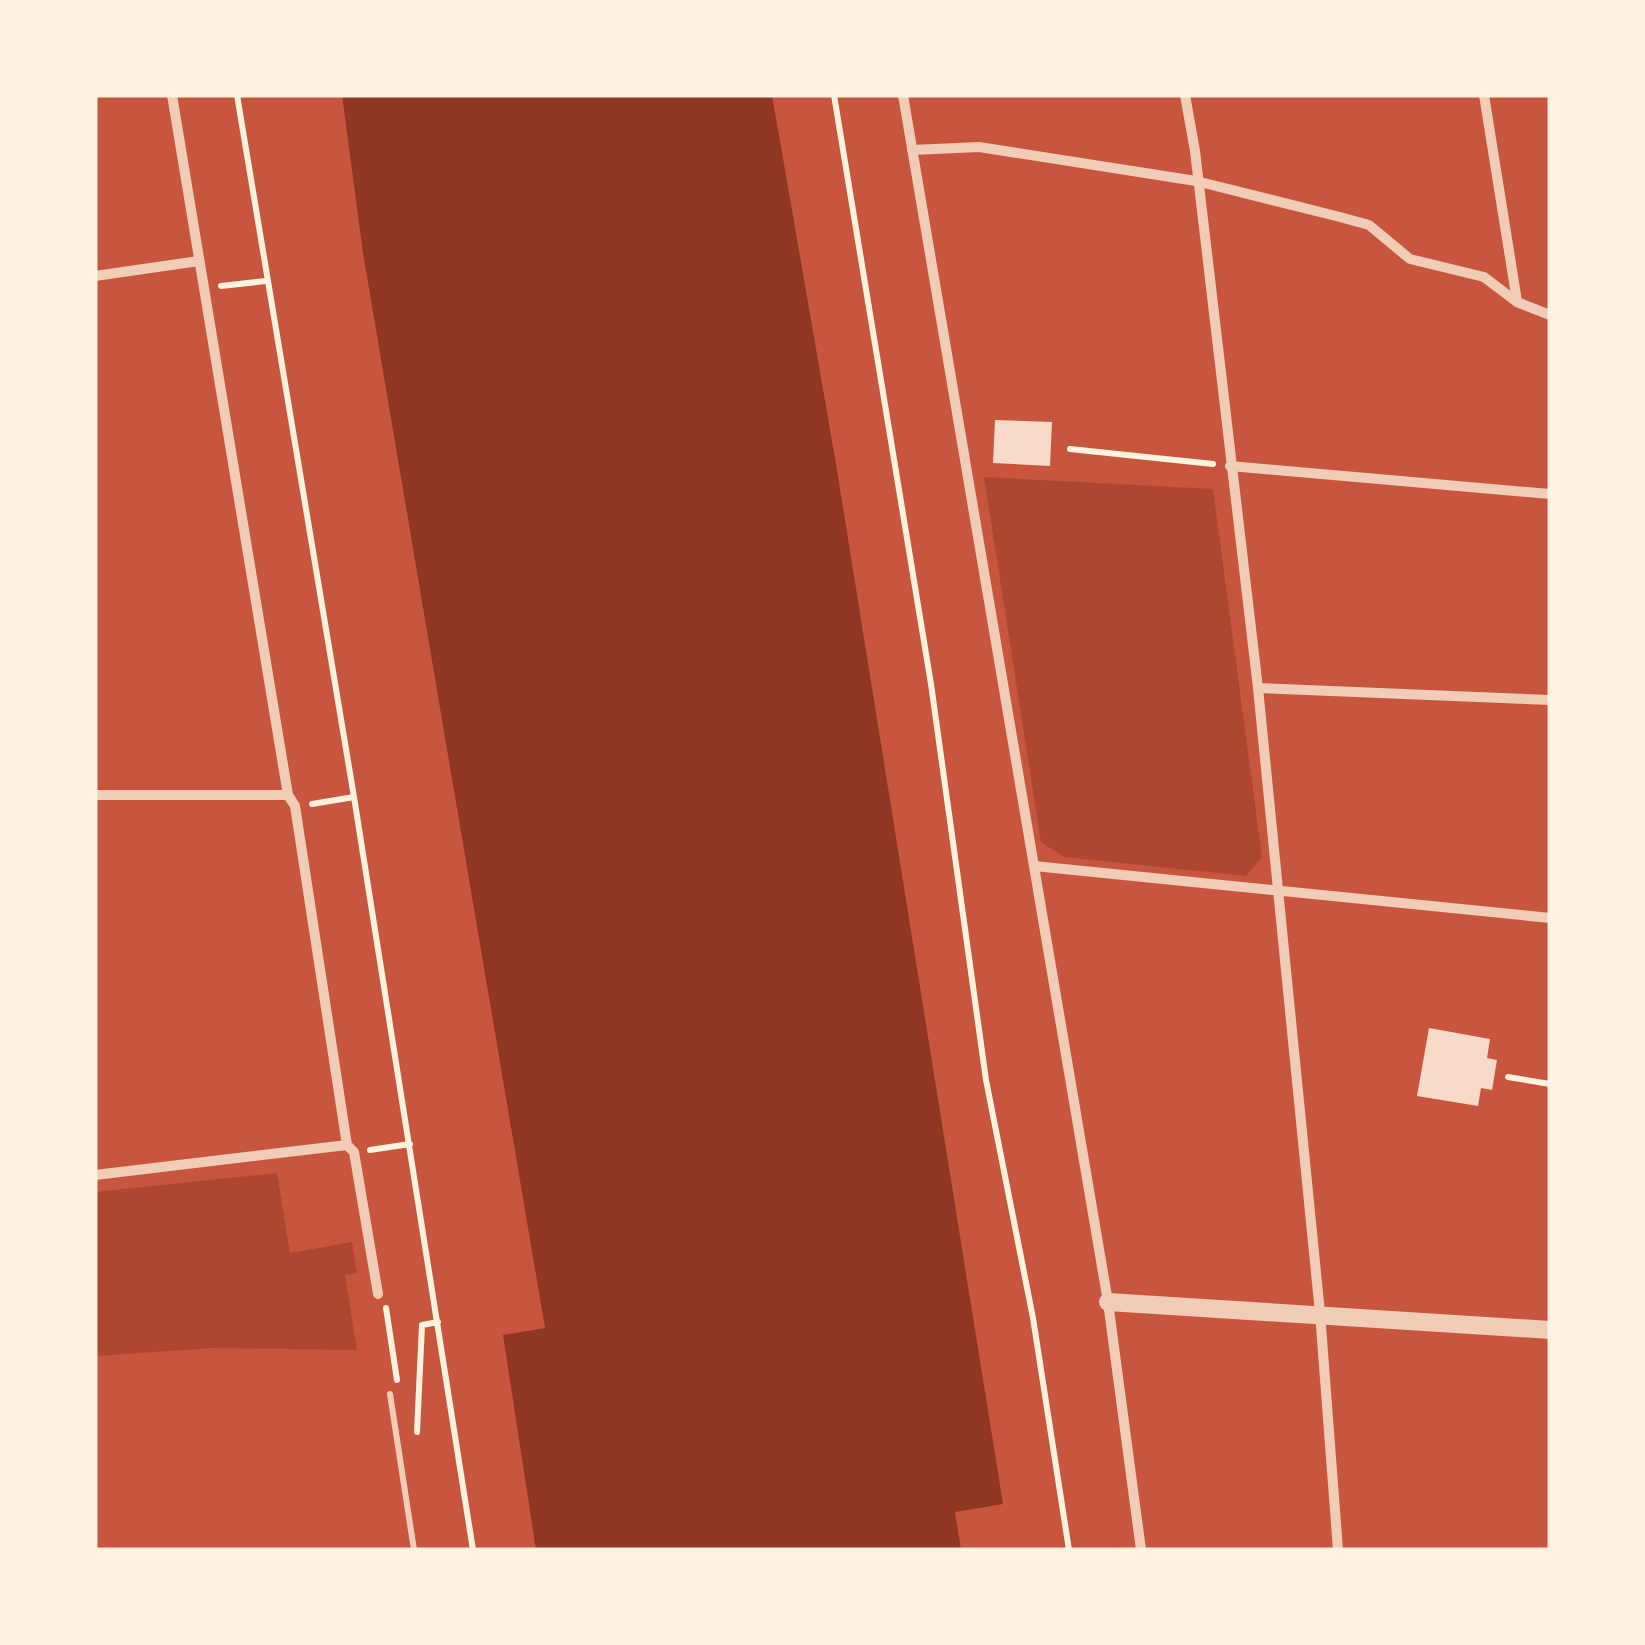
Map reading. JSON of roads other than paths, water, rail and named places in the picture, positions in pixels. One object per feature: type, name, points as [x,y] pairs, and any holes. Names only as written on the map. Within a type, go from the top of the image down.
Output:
[{"type":"street","points":[[172,95],[288,795],[296,806],[350,1148],[378,1294]]},
{"type":"street","points":[[903,95],[1108,1302],[1141,1550]]},
{"type":"street","points":[[1185,95],[1258,688],[1320,1313],[1338,1550]]},
{"type":"street","points":[[1484,95],[1517,302]]},
{"type":"street","points":[[912,150],[979,148],[1196,181],[1369,225],[1410,258],[1484,277],[1517,302],[1550,315]]},
{"type":"street","points":[[95,276],[199,261]]},
{"type":"street","points":[[1230,466],[1550,494]]},
{"type":"street","points":[[1258,688],[1550,700]]},
{"type":"street","points":[[95,794],[288,795]]},
{"type":"street","points":[[1034,866],[1550,918]]},
{"type":"street","points":[[95,1175],[350,1148]]},
{"type":"street","points":[[1108,1302],[1550,1330]]},
{"type":"lane","points":[[390,1394],[414,1550]]}]
